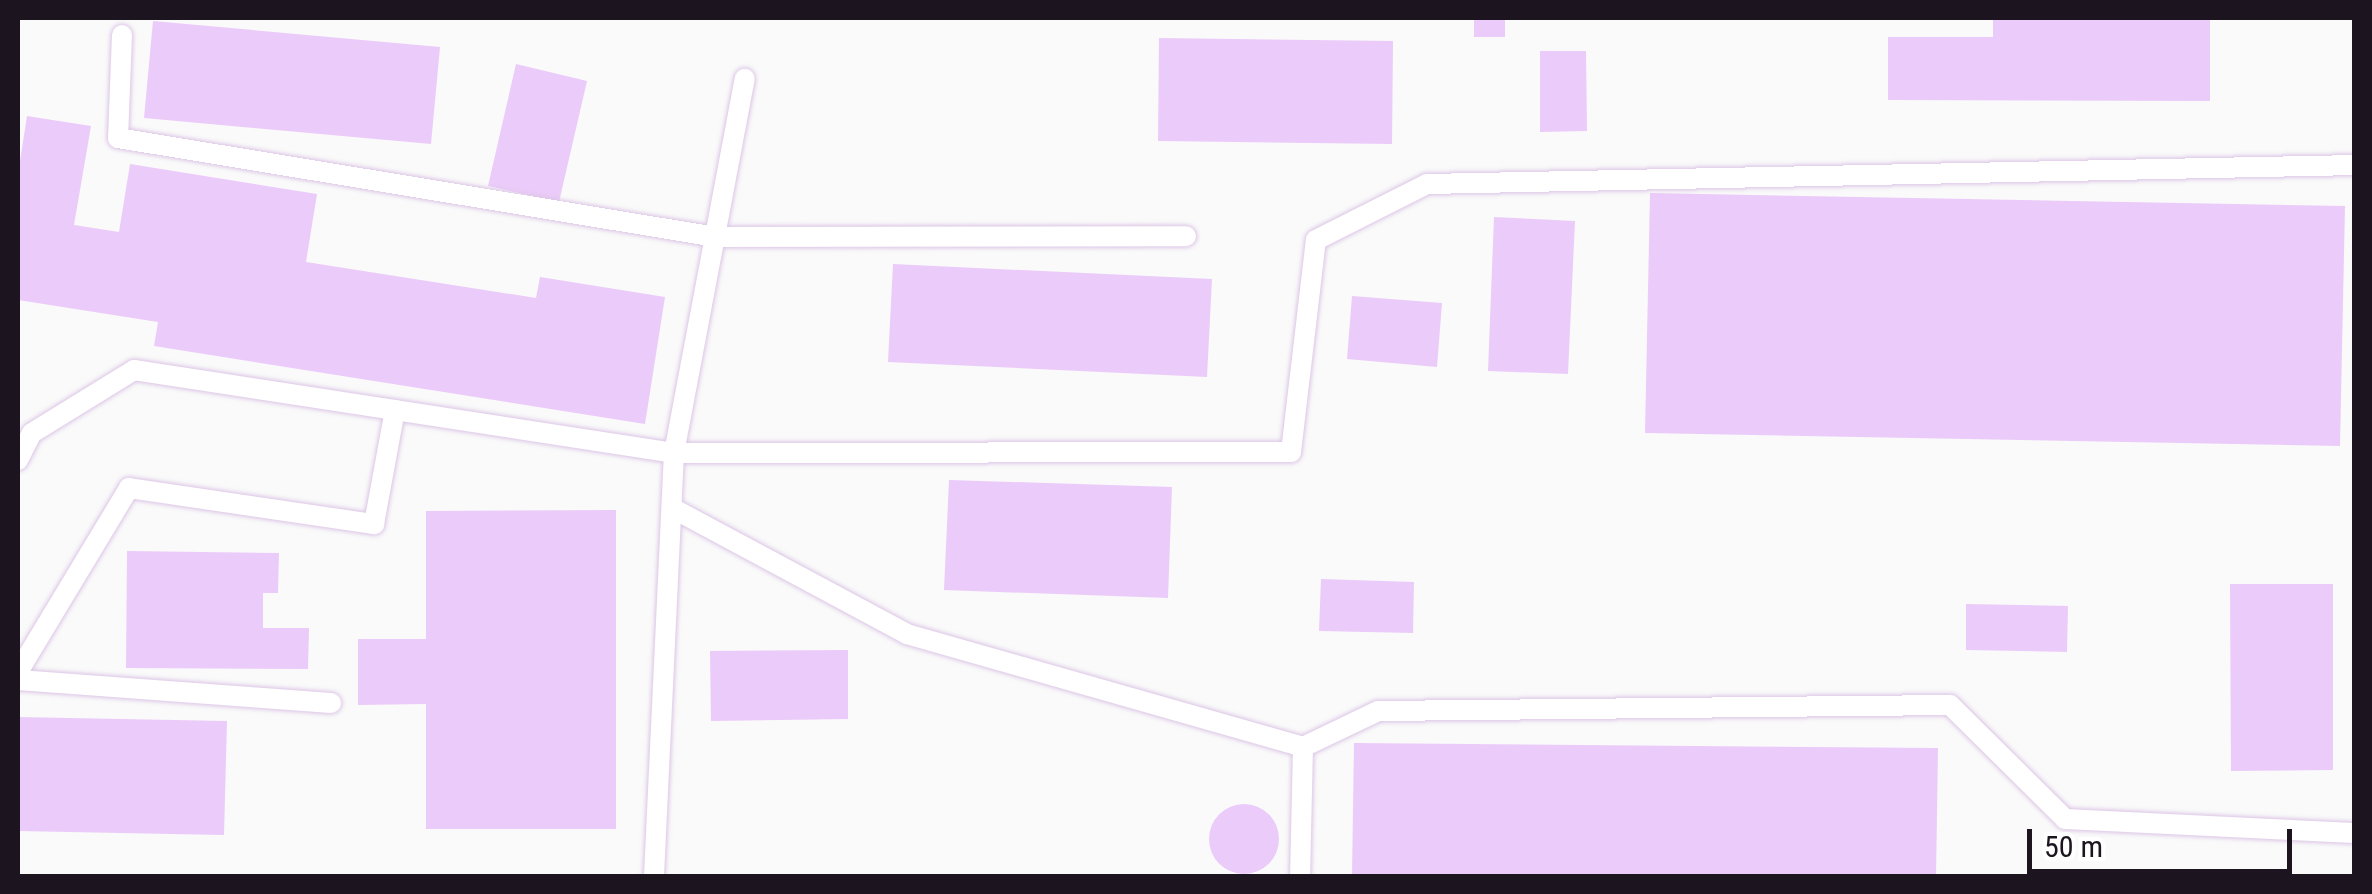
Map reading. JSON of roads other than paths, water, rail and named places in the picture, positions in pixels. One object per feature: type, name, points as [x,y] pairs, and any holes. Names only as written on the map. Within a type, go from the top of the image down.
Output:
[{"type":"lane","points":[[122,35],[118,138],[716,237],[1186,236]]},
{"type":"lane","points":[[654,876],[674,453],[744,79]]},
{"type":"lane","points":[[18,460],[32,433],[134,370],[674,453],[1291,452],[1316,240],[1427,184],[2354,165]]},
{"type":"lane","points":[[18,672],[128,488],[374,524],[395,410]]},
{"type":"lane","points":[[672,508],[908,634],[1303,747],[1378,711],[1950,705],[2065,819],[2354,833]]},
{"type":"lane","points":[[18,680],[330,703]]},
{"type":"lane","points":[[1300,876],[1303,747]]}]
